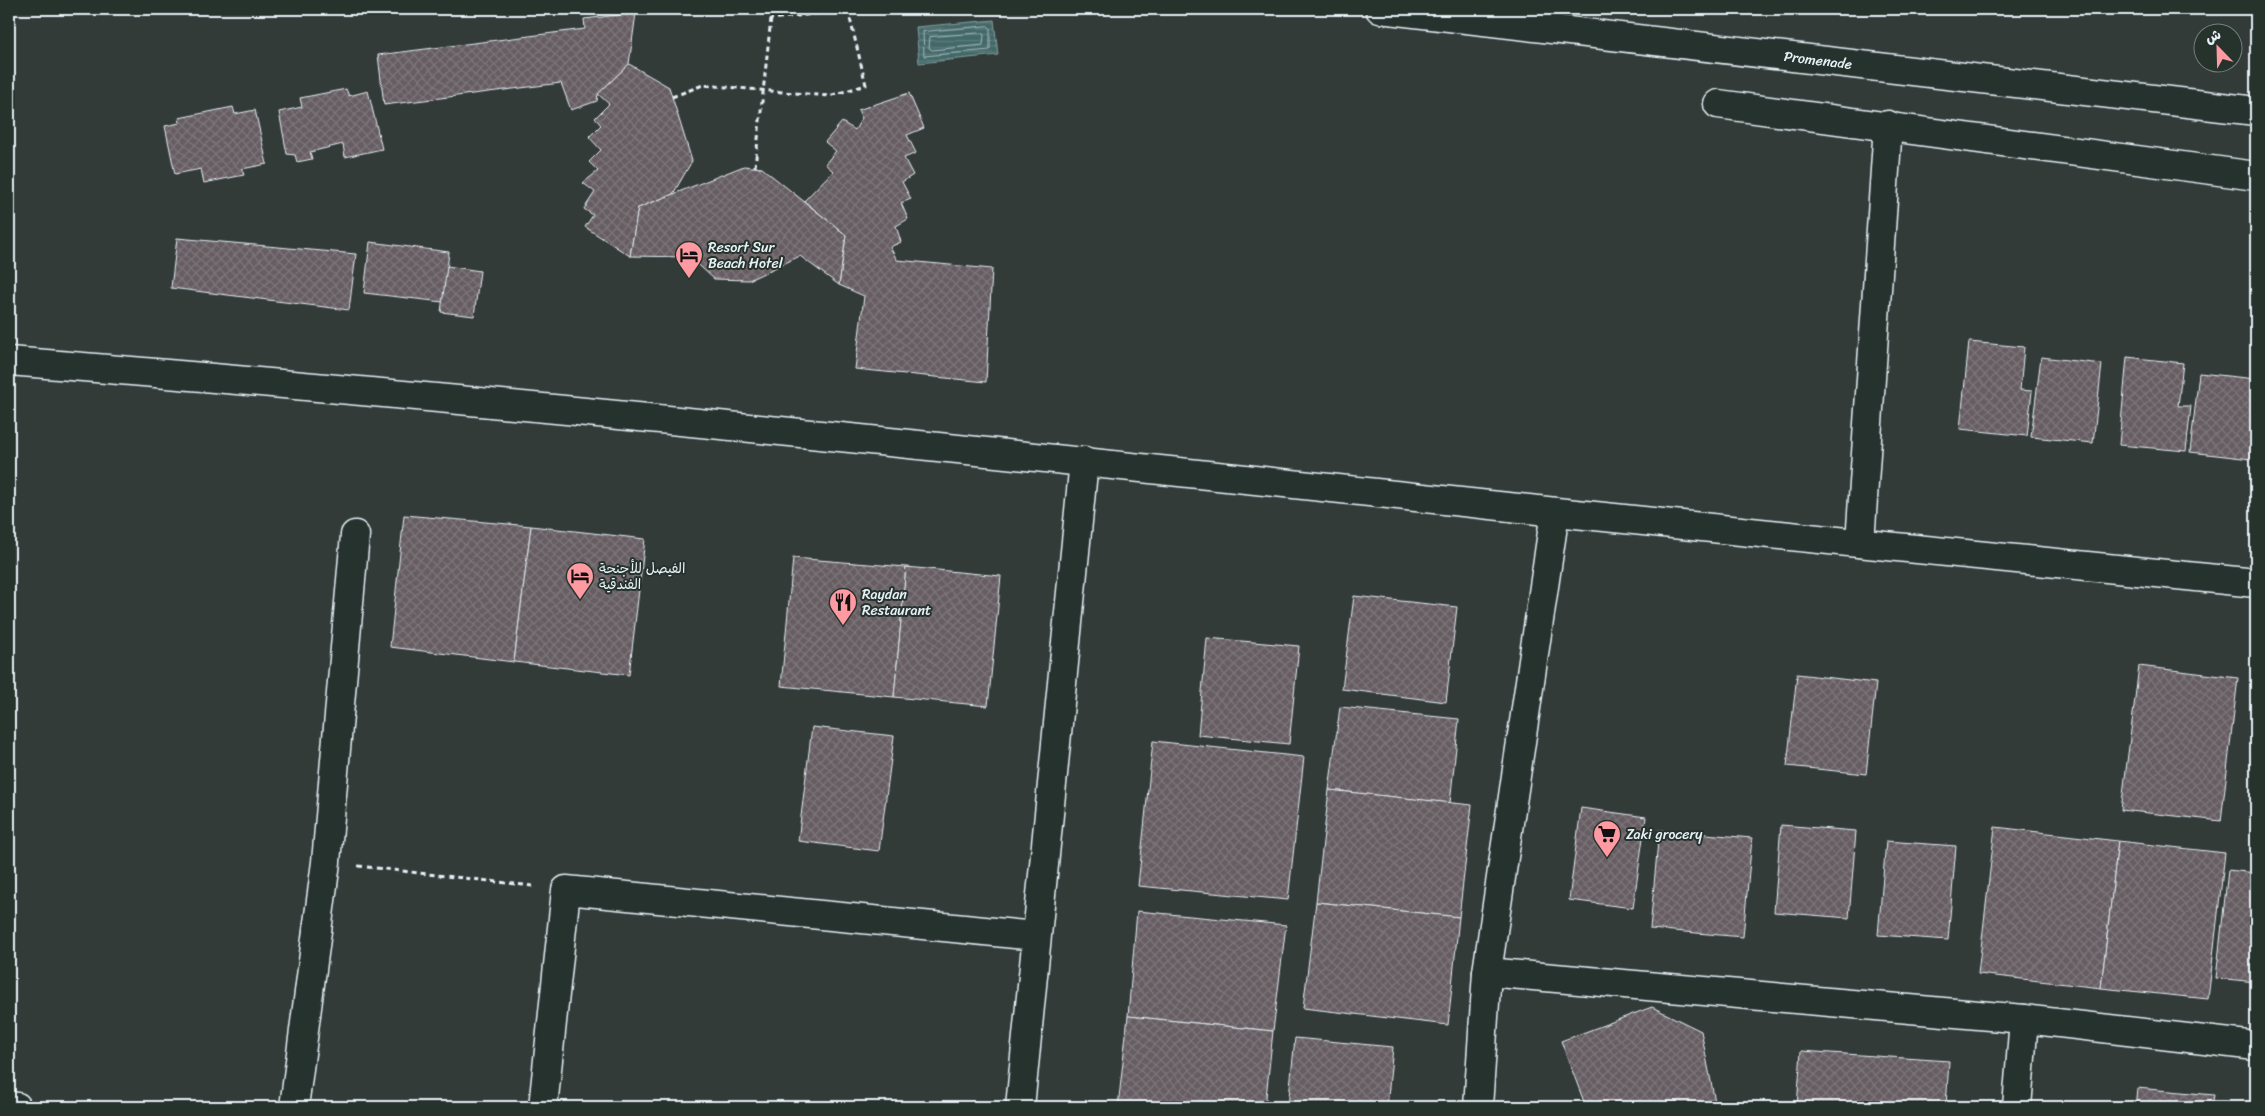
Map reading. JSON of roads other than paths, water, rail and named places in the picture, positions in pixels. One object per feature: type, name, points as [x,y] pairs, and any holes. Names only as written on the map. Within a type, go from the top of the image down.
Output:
[{"type":"street","name":"Promenade","points":[[1380,9],[2256,112]]},
{"type":"street","points":[[1718,104],[1888,125],[2256,176]]},
{"type":"street","points":[[1860,543],[1888,125]]},
{"type":"street","points":[[9,361],[308,384],[1084,461],[1555,512],[2256,583]]},
{"type":"street","points":[[1020,1107],[1084,461]]},
{"type":"street","points":[[1478,1107],[1487,972],[1555,512]]},
{"type":"street","points":[[294,1107],[326,862],[355,535]]},
{"type":"street","points":[[543,1107],[566,890],[1036,936]]},
{"type":"street","points":[[1487,972],[2024,1019],[2256,1046]]},
{"type":"street","points":[[2017,1107],[2024,1019]]},
{"type":"street","points":[[9,1106],[17,1107]]},
{"type":"water","points":[[994,20],[998,55],[919,63],[916,27]]},
{"type":"place","name":"Resort Sur Beach Hotel","points":[[689,279]]},
{"type":"place","name":"الفيصل للأجنحة الفندقية","points":[[580,600]]},
{"type":"place","name":"Raydan Restaurant","points":[[843,626]]},
{"type":"place","name":"Zaki grocery","points":[[1607,858]]}]
